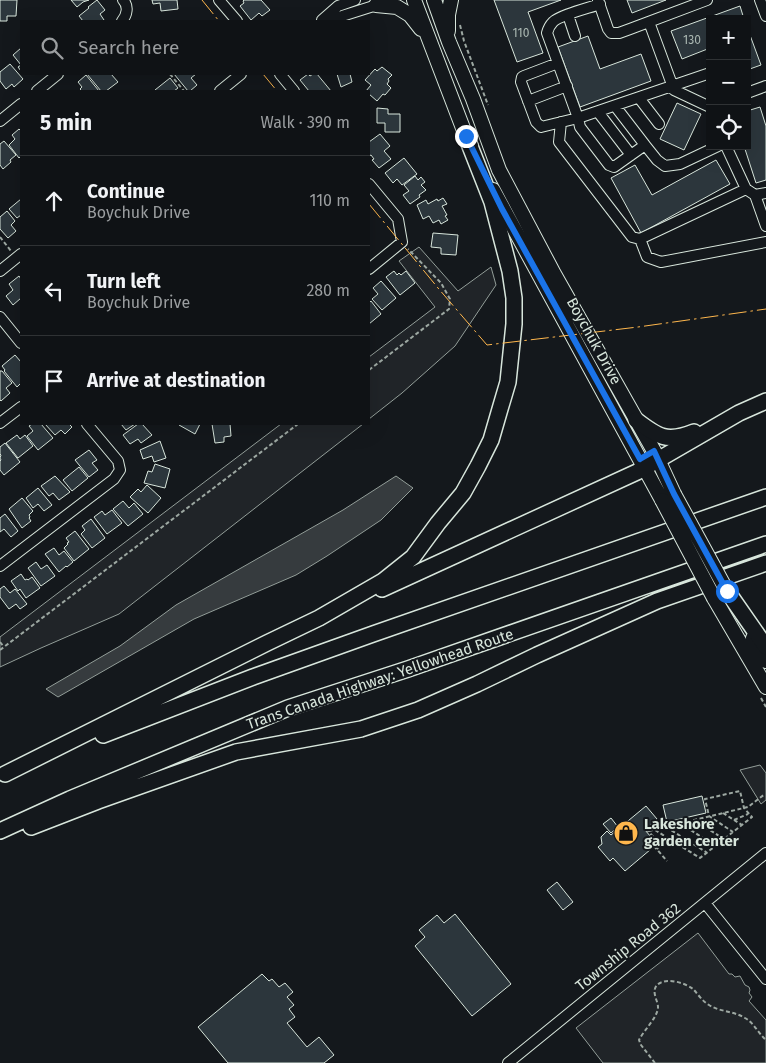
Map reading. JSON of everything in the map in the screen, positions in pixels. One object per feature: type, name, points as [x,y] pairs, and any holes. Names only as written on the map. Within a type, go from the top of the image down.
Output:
[{"type":"highway","points":[[319,618],[383,581],[413,557],[463,493],[491,440],[508,382],[514,324],[514,298],[510,271],[492,202],[466,136]]},
{"type":"highway","points":[[636,420],[664,438],[682,437],[766,401]]},
{"type":"highway","points":[[2,775],[319,618],[651,464],[739,413]]},
{"type":"highway","points":[[2,775],[262,674],[766,497]]},
{"type":"highway","name":"Trans Canada Highway: Yellowhead Route","points":[[0,832],[70,798],[288,708],[408,669],[766,544]]},
{"type":"highway","points":[[0,839],[98,801],[236,752],[360,729],[418,710],[657,601],[766,563]]},
{"type":"highway","points":[[720,594],[766,647]]},
{"type":"main road","name":"Boychuk Drive","points":[[414,0],[466,136],[502,209],[651,464],[720,594],[766,688]]},
{"type":"main road","name":"Boychuk Drive","points":[[434,0],[499,170],[554,274],[636,420],[651,464]]},
{"type":"main road","points":[[449,42],[448,16],[451,0]]},
{"type":"main road","points":[[383,2],[397,7],[410,15],[419,25],[433,50]]},
{"type":"main road","name":"Boychuk Drive","points":[[720,594],[766,661]]},
{"type":"street","points":[[123,0],[127,8],[123,20]]},
{"type":"street","points":[[219,0],[236,20]]},
{"type":"street","points":[[323,20],[338,6],[355,0]]},
{"type":"street","points":[[645,145],[614,167],[611,167],[580,127],[547,34],[550,25],[554,21],[599,2],[611,33],[619,33],[707,0]]},
{"type":"street","points":[[760,0],[766,16]]},
{"type":"street","points":[[326,20],[383,2]]},
{"type":"street","points":[[568,15],[576,36]]},
{"type":"street","points":[[649,22],[674,90],[706,105]]},
{"type":"street","points":[[558,63],[522,77],[521,82],[528,101],[536,122],[541,127],[598,112],[706,74]]},
{"type":"street","points":[[38,90],[57,75]]},
{"type":"street","points":[[221,90],[240,75]]},
{"type":"street","points":[[281,75],[293,90]]},
{"type":"street","points":[[528,101],[567,86]]},
{"type":"street","points":[[751,92],[766,86]]},
{"type":"street","points":[[639,98],[659,124]]},
{"type":"street","points":[[0,121],[20,105]]},
{"type":"street","points":[[616,106],[657,160],[665,166],[680,164],[710,150]]},
{"type":"street","points":[[598,112],[631,155]]},
{"type":"street","points":[[561,122],[559,142],[632,237],[640,239],[746,189]]},
{"type":"street","points":[[728,150],[746,189],[755,195],[766,226]]},
{"type":"street","points":[[370,185],[398,219],[402,242],[370,268]]},
{"type":"street","points":[[755,195],[766,192]]},
{"type":"street","points":[[640,239],[647,257],[661,262],[766,242]]},
{"type":"street","points":[[0,271],[20,255]]},
{"type":"street","points":[[0,317],[20,342]]},
{"type":"street","points":[[0,423],[20,408]]},
{"type":"street","points":[[0,566],[114,479],[120,470],[118,461],[88,425]]},
{"type":"street","name":"Township Road 362","points":[[508,1063],[766,853]]},
{"type":"street","points":[[705,903],[766,979]]},
{"type":"path","points":[[460,24],[464,41],[490,110]]},
{"type":"path","points":[[171,75],[183,90]]},
{"type":"path","points":[[0,237],[10,250]]},
{"type":"path","points":[[370,369],[449,309],[450,299],[441,283],[411,252]]},
{"type":"path","points":[[0,650],[297,425]]},
{"type":"path","points":[[0,642],[4,647]]},
{"type":"path","points":[[655,830],[700,858],[707,853],[752,817],[744,808],[740,791],[705,798],[709,816],[733,832]]},
{"type":"path","points":[[657,849],[661,845],[648,830],[655,830],[748,807],[765,794]]},
{"type":"path","points":[[723,813],[742,825]]},
{"type":"path","points":[[734,820],[749,814]]},
{"type":"path","points":[[694,820],[724,839]]},
{"type":"path","points":[[680,823],[715,846]]},
{"type":"path","points":[[666,827],[707,853]]},
{"type":"path","points":[[654,846],[667,861]]},
{"type":"path","points":[[655,1063],[639,1040],[657,1014],[658,1007],[654,992],[660,983],[676,982],[692,988],[708,1005],[745,1017],[766,1040]]},
{"type":"shaded area","points":[[419,247],[458,291],[491,267],[496,285],[455,346],[402,393],[370,418],[370,356],[435,307],[399,261]]},
{"type":"shaded area","points":[[280,425],[362,425],[119,614],[0,667],[0,637]]},
{"type":"shaded area","points":[[396,476],[413,488],[381,520],[296,575],[194,619],[58,697],[46,689],[120,646],[176,605],[343,510]]},
{"type":"shaded area","points":[[760,765],[766,773],[766,800],[761,804],[740,770]]},
{"type":"shaded area","points":[[698,933],[729,974],[735,977],[740,976],[745,985],[749,987],[749,993],[752,997],[749,1001],[766,1020],[766,1063],[603,1063],[576,1028]]},
{"type":"building","points":[[0,0],[17,0],[16,16],[7,16],[7,21],[0,21]]},
{"type":"building","points":[[71,0],[89,0],[77,7]]},
{"type":"building","points":[[97,0],[105,10],[100,14],[104,20],[82,20],[79,16]]},
{"type":"building","points":[[152,0],[177,0],[178,9],[161,11],[160,3],[153,4]]},
{"type":"building","points":[[244,0],[261,0],[270,10],[262,16],[259,13],[251,20],[240,6],[244,3]]},
{"type":"building","points":[[494,0],[561,0],[528,12],[543,53],[517,62]]},
{"type":"building","points":[[627,0],[666,0],[632,13]]},
{"type":"building","points":[[740,6],[743,15],[715,15]]},
{"type":"building","points":[[706,18],[706,50],[682,59],[671,31]]},
{"type":"building","points":[[588,36],[600,69],[641,54],[651,81],[580,107],[558,47]]},
{"type":"building","points":[[751,38],[761,65],[751,69]]},
{"type":"building","points":[[20,49],[20,64],[13,55]]},
{"type":"building","points":[[10,64],[23,79],[14,87],[12,84],[6,89],[0,81],[0,72]]},
{"type":"building","points":[[382,67],[392,75],[388,79],[387,84],[391,88],[377,101],[370,95],[370,90],[367,90],[371,85],[365,80],[375,69],[377,71]]},
{"type":"building","points":[[86,75],[98,90],[81,90],[82,87],[78,82]]},
{"type":"building","points":[[88,75],[112,75],[118,82],[107,90],[100,90]]},
{"type":"building","points":[[175,75],[195,75],[191,78],[197,85],[191,90],[187,90]]},
{"type":"building","points":[[307,75],[318,75],[330,90],[308,90],[300,80]]},
{"type":"building","points":[[337,75],[350,75],[352,82],[341,87]]},
{"type":"building","points":[[170,78],[178,88],[175,90],[155,90]]},
{"type":"building","points":[[677,103],[701,114],[684,150],[660,139]]},
{"type":"building","points":[[760,107],[766,126],[766,180],[756,183],[745,150],[751,150],[751,110]]},
{"type":"building","points":[[377,108],[388,109],[388,114],[400,114],[400,132],[385,132],[385,123],[377,123]]},
{"type":"building","points":[[20,130],[19,158],[9,145],[15,139],[12,135]]},
{"type":"building","points":[[380,134],[390,146],[384,151],[391,159],[379,168],[370,156],[370,141]]},
{"type":"building","points":[[4,141],[16,155],[3,169],[0,165],[0,144]]},
{"type":"building","points":[[404,158],[417,174],[402,185],[397,179],[393,183],[385,173]]},
{"type":"building","points":[[716,160],[730,184],[641,233],[611,178],[635,165],[652,195]]},
{"type":"building","points":[[415,176],[418,180],[421,177],[425,182],[421,185],[426,190],[410,204],[403,195],[409,191],[404,185]]},
{"type":"building","points":[[443,198],[447,204],[442,206],[448,220],[441,224],[439,220],[433,223],[429,216],[423,219],[417,205],[426,200],[428,204]]},
{"type":"building","points":[[20,200],[20,216],[17,218],[9,209]]},
{"type":"building","points":[[7,211],[15,221],[11,225],[16,231],[8,238],[0,229],[0,217]]},
{"type":"building","points":[[433,233],[458,235],[456,255],[441,254],[441,248],[431,247]]},
{"type":"building","points":[[394,271],[397,275],[399,273],[401,275],[406,271],[415,283],[400,295],[386,277]]},
{"type":"building","points":[[19,276],[20,299],[13,305],[6,296],[13,290],[9,284]]},
{"type":"building","points":[[381,281],[396,298],[382,310],[372,299],[378,294],[373,288]]},
{"type":"building","points":[[370,302],[381,314],[370,323]]},
{"type":"building","points":[[15,355],[20,361],[20,384],[17,387],[4,371],[2,366]]},
{"type":"building","points":[[0,371],[12,383],[6,388],[10,393],[1,401],[0,400]]},
{"type":"building","points":[[42,425],[53,438],[38,450],[27,436],[33,431],[29,426]]},
{"type":"building","points":[[46,425],[70,425],[72,427],[65,434],[61,430],[55,435]]},
{"type":"building","points":[[122,425],[134,425],[126,430]]},
{"type":"building","points":[[137,425],[143,425],[152,435],[141,443],[138,439],[130,444],[123,435]]},
{"type":"building","points":[[179,425],[200,425],[195,434]]},
{"type":"building","points":[[212,425],[230,425],[231,436],[224,437],[224,442],[215,443]]},
{"type":"building","points":[[17,435],[20,439],[25,435],[33,446],[18,458],[6,443]]},
{"type":"building","points":[[160,441],[166,458],[154,462],[152,456],[143,459],[140,450]]},
{"type":"building","points":[[5,443],[20,462],[4,475],[0,470],[0,447]]},
{"type":"building","points":[[89,450],[97,460],[92,463],[98,470],[89,477],[75,460]]},
{"type":"building","points":[[155,464],[170,469],[165,488],[144,483],[148,471],[152,472]]},
{"type":"building","points":[[79,467],[88,478],[72,491],[63,480]]},
{"type":"building","points":[[55,476],[70,492],[59,500],[53,493],[49,496],[41,486]]},
{"type":"building","points":[[147,485],[161,498],[148,513],[130,497],[138,489],[141,492]]},
{"type":"building","points":[[38,488],[52,505],[44,511],[38,504],[33,508],[26,498]]},
{"type":"building","points":[[22,498],[33,511],[29,515],[31,521],[22,528],[9,509]]},
{"type":"building","points":[[123,501],[129,508],[134,503],[143,514],[128,526],[113,509]]},
{"type":"building","points":[[112,510],[122,523],[107,534],[94,517],[102,511],[105,515]]},
{"type":"building","points":[[5,514],[18,531],[11,537],[4,529],[0,532],[0,518]]},
{"type":"building","points":[[91,519],[105,538],[92,548],[81,534],[85,530],[82,526]]},
{"type":"building","points":[[75,531],[89,549],[74,561],[64,548],[69,542],[66,538]]},
{"type":"building","points":[[54,548],[59,555],[64,551],[73,562],[59,572],[45,554]]},
{"type":"building","points":[[36,562],[41,569],[47,565],[55,576],[41,586],[28,568]]},
{"type":"building","points":[[21,574],[25,580],[32,577],[40,588],[26,598],[11,581]]},
{"type":"building","points":[[4,586],[10,593],[15,589],[27,604],[20,609],[16,604],[9,609],[0,597],[0,589]]},
{"type":"building","points":[[702,796],[706,813],[667,822],[663,805]]},
{"type":"building","points":[[646,806],[657,819],[645,830],[657,844],[625,871],[613,858],[610,861],[598,847],[602,844],[601,837],[607,831],[611,835]]},
{"type":"building","points":[[611,818],[618,827],[611,833],[603,824]]},
{"type":"building","points":[[557,882],[573,902],[563,910],[547,890]]},
{"type":"building","points":[[455,914],[511,984],[472,1016],[415,946],[425,937],[419,930],[437,915],[444,923]]},
{"type":"building","points":[[262,974],[269,981],[272,979],[279,987],[285,983],[293,992],[287,997],[294,1005],[289,1009],[295,1017],[287,1023],[307,1047],[319,1037],[334,1055],[324,1063],[228,1063],[198,1027]]},
{"type":"power","points":[[202,0],[218,20]]},
{"type":"power","points":[[264,75],[276,90]]},
{"type":"power","points":[[370,205],[487,345],[766,309]]},
{"type":"place","name":"Lakeshore garden center","points":[[626,833]]},
{"type":"route","points":[[466,136],[502,209],[640,459],[654,451],[674,494],[727,591]]}]
